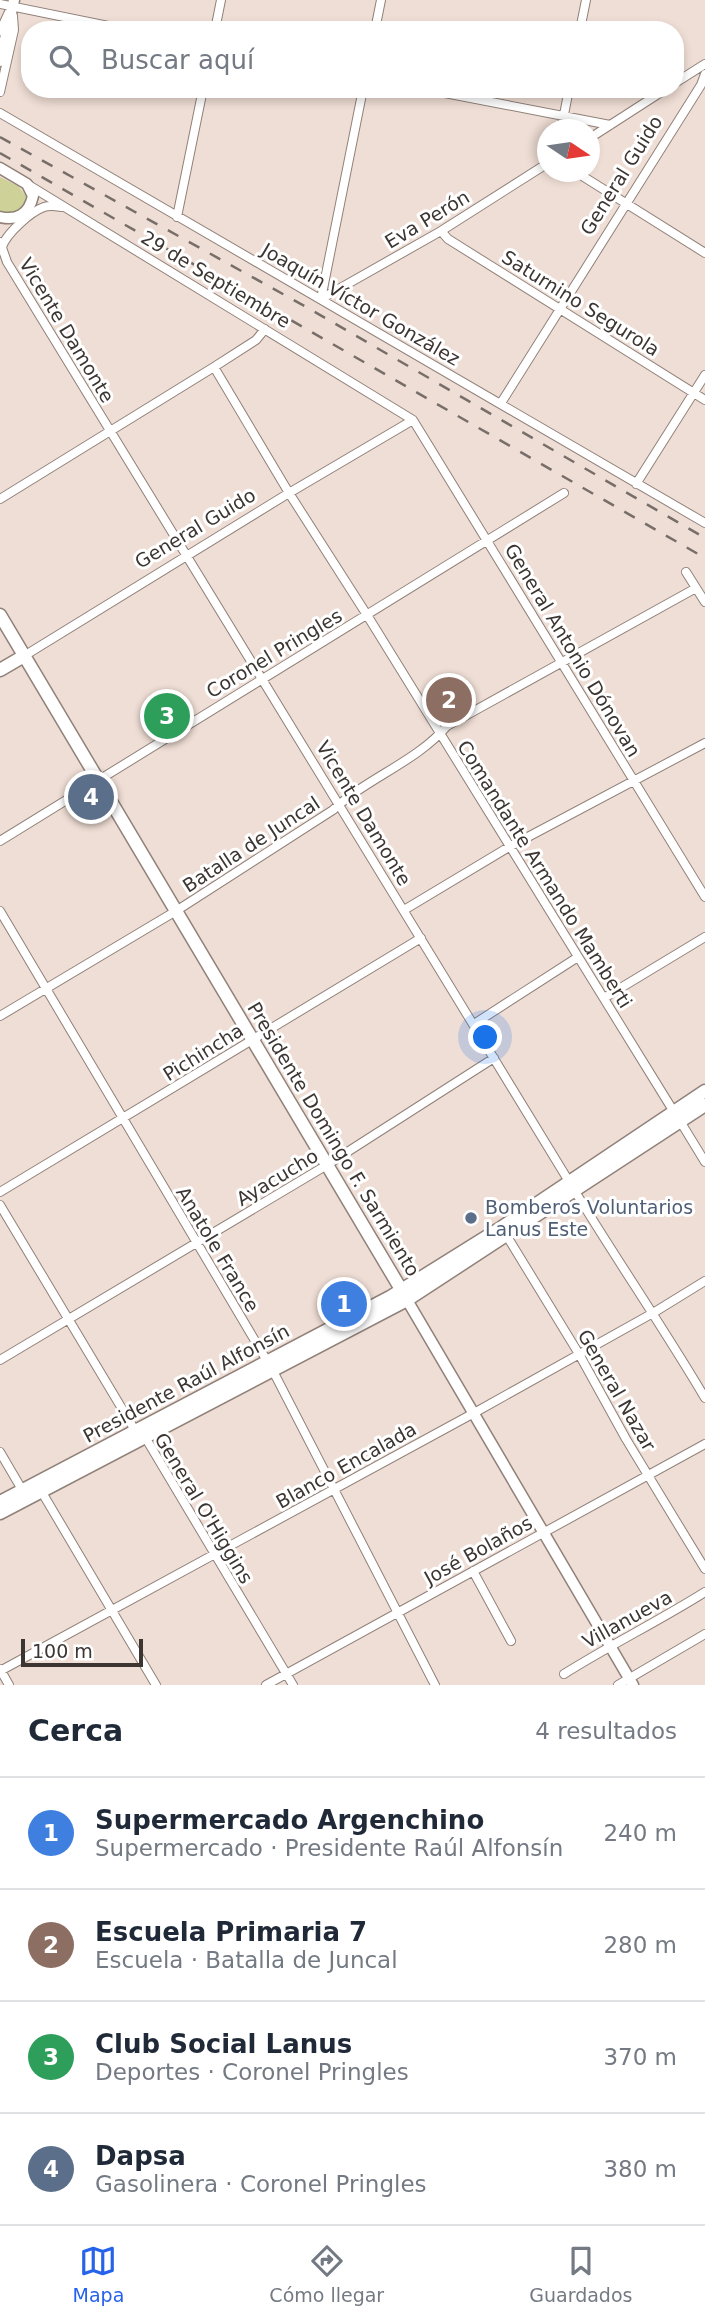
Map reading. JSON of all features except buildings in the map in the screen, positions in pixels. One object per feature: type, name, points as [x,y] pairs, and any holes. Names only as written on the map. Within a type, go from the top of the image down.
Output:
[{"type":"main road","name":"Presidente Domingo F. Sarmiento","points":[[0,615],[404,1295]]},
{"type":"main road","name":"General Guido","points":[[0,670],[24,656]]},
{"type":"main road","name":"Presidente Raúl Alfonsín","points":[[0,1513],[25,1495],[404,1295],[504,1232],[677,1116],[705,1091]]},
{"type":"main road","name":"Presidente Raúl Alfonsín","points":[[677,1116],[705,1105]]},
{"type":"main road","name":"Presidente Raúl Alfonsín","points":[[0,1502],[25,1495]]},
{"type":"street","points":[[217,21],[221,0]]},
{"type":"street","points":[[377,21],[381,0]]},
{"type":"street","points":[[582,21],[586,0]]},
{"type":"street","points":[[0,31],[13,3]]},
{"type":"street","points":[[0,61],[13,3]]},
{"type":"street","points":[[0,92],[14,30],[13,3]]},
{"type":"street","points":[[0,4],[13,3],[90,21]]},
{"type":"street","points":[[684,77],[705,64]]},
{"type":"street","name":"General Guido","points":[[501,403],[701,85],[705,74]]},
{"type":"street","points":[[177,217],[201,98]]},
{"type":"street","points":[[321,299],[361,98]]},
{"type":"street","points":[[469,98],[610,125]]},
{"type":"street","points":[[564,117],[567,98]]},
{"type":"street","points":[[600,132],[652,98]]},
{"type":"street","name":"Joaquín Víctor González","points":[[0,113],[705,523]]},
{"type":"street","name":"29 de Septiembre","points":[[0,168],[412,420]]},
{"type":"street","name":"Eva Perón","points":[[321,299],[441,231],[537,170]]},
{"type":"street","points":[[592,182],[705,253]]},
{"type":"street","points":[[0,217],[17,218],[30,207],[32,192],[27,184]]},
{"type":"street","points":[[1,245],[9,234],[39,209],[50,206],[66,208]]},
{"type":"street","name":"Saturnino Segurola","points":[[441,231],[448,239],[705,400]]},
{"type":"street","name":"Vicente Damonte","points":[[1,245],[4,261],[705,1398]]},
{"type":"street","points":[[0,499],[214,367],[256,340],[265,329]]},
{"type":"street","name":"Comandante Armando Mamberti","points":[[214,367],[289,493],[368,615],[705,1162]]},
{"type":"street","points":[[636,484],[705,375]]},
{"type":"street","name":"General Guido","points":[[24,656],[412,420]]},
{"type":"street","name":"General Antonio Dónovan","points":[[412,420],[705,897]]},
{"type":"street","name":"Coronel Pringles","points":[[0,841],[564,493]]},
{"type":"street","points":[[686,572],[705,602]]},
{"type":"street","name":"Batalla de Juncal","points":[[0,1016],[176,911],[432,742],[447,726],[696,587]]},
{"type":"street","points":[[404,910],[509,847],[705,743]]},
{"type":"street","name":"Anatole France","points":[[0,911],[270,1366],[435,1685]]},
{"type":"street","points":[[604,998],[705,937]]},
{"type":"street","name":"Pichincha","points":[[0,1192],[421,938]]},
{"type":"street","points":[[474,1024],[578,957]]},
{"type":"street","name":"Ayacucho","points":[[0,1360],[327,1166],[494,1058]]},
{"type":"street","name":"General O'Higgins","points":[[0,1205],[293,1685]]},
{"type":"street","name":"General Nazar","points":[[504,1232],[705,1569]]},
{"type":"street","name":"Blanco Encalada","points":[[0,1670],[474,1413],[705,1281]]},
{"type":"street","name":"Presidente Domingo F. Sarmiento","points":[[404,1295],[631,1682]]},
{"type":"street","name":"José Bolaños","points":[[266,1685],[705,1444]]},
{"type":"street","points":[[0,1452],[25,1495]]},
{"type":"street","points":[[39,1488],[156,1685]]},
{"type":"street","points":[[473,1571],[511,1640]]},
{"type":"street","name":"Villanueva","points":[[564,1674],[705,1592]]},
{"type":"street","points":[[618,1685],[631,1682],[705,1634]]},
{"type":"street","points":[[0,1670],[9,1685]]},
{"type":"green space","points":[[0,177],[18,186],[26,196],[18,210],[0,212]]},
{"type":"railway","points":[[0,137],[308,308],[705,538]]},
{"type":"railway","points":[[0,153],[705,558]]},
{"type":"place","name":"Escuela Primaria 7","points":[[449,700]]},
{"type":"place","name":"Club Social Lanus","points":[[167,716]]},
{"type":"place","name":"Dapsa","points":[[91,797]]},
{"type":"place","name":"Bomberos Voluntarios Lanus Este","points":[[471,1218]]},
{"type":"place","name":"Supermercado Argenchino","points":[[344,1304]]}]
